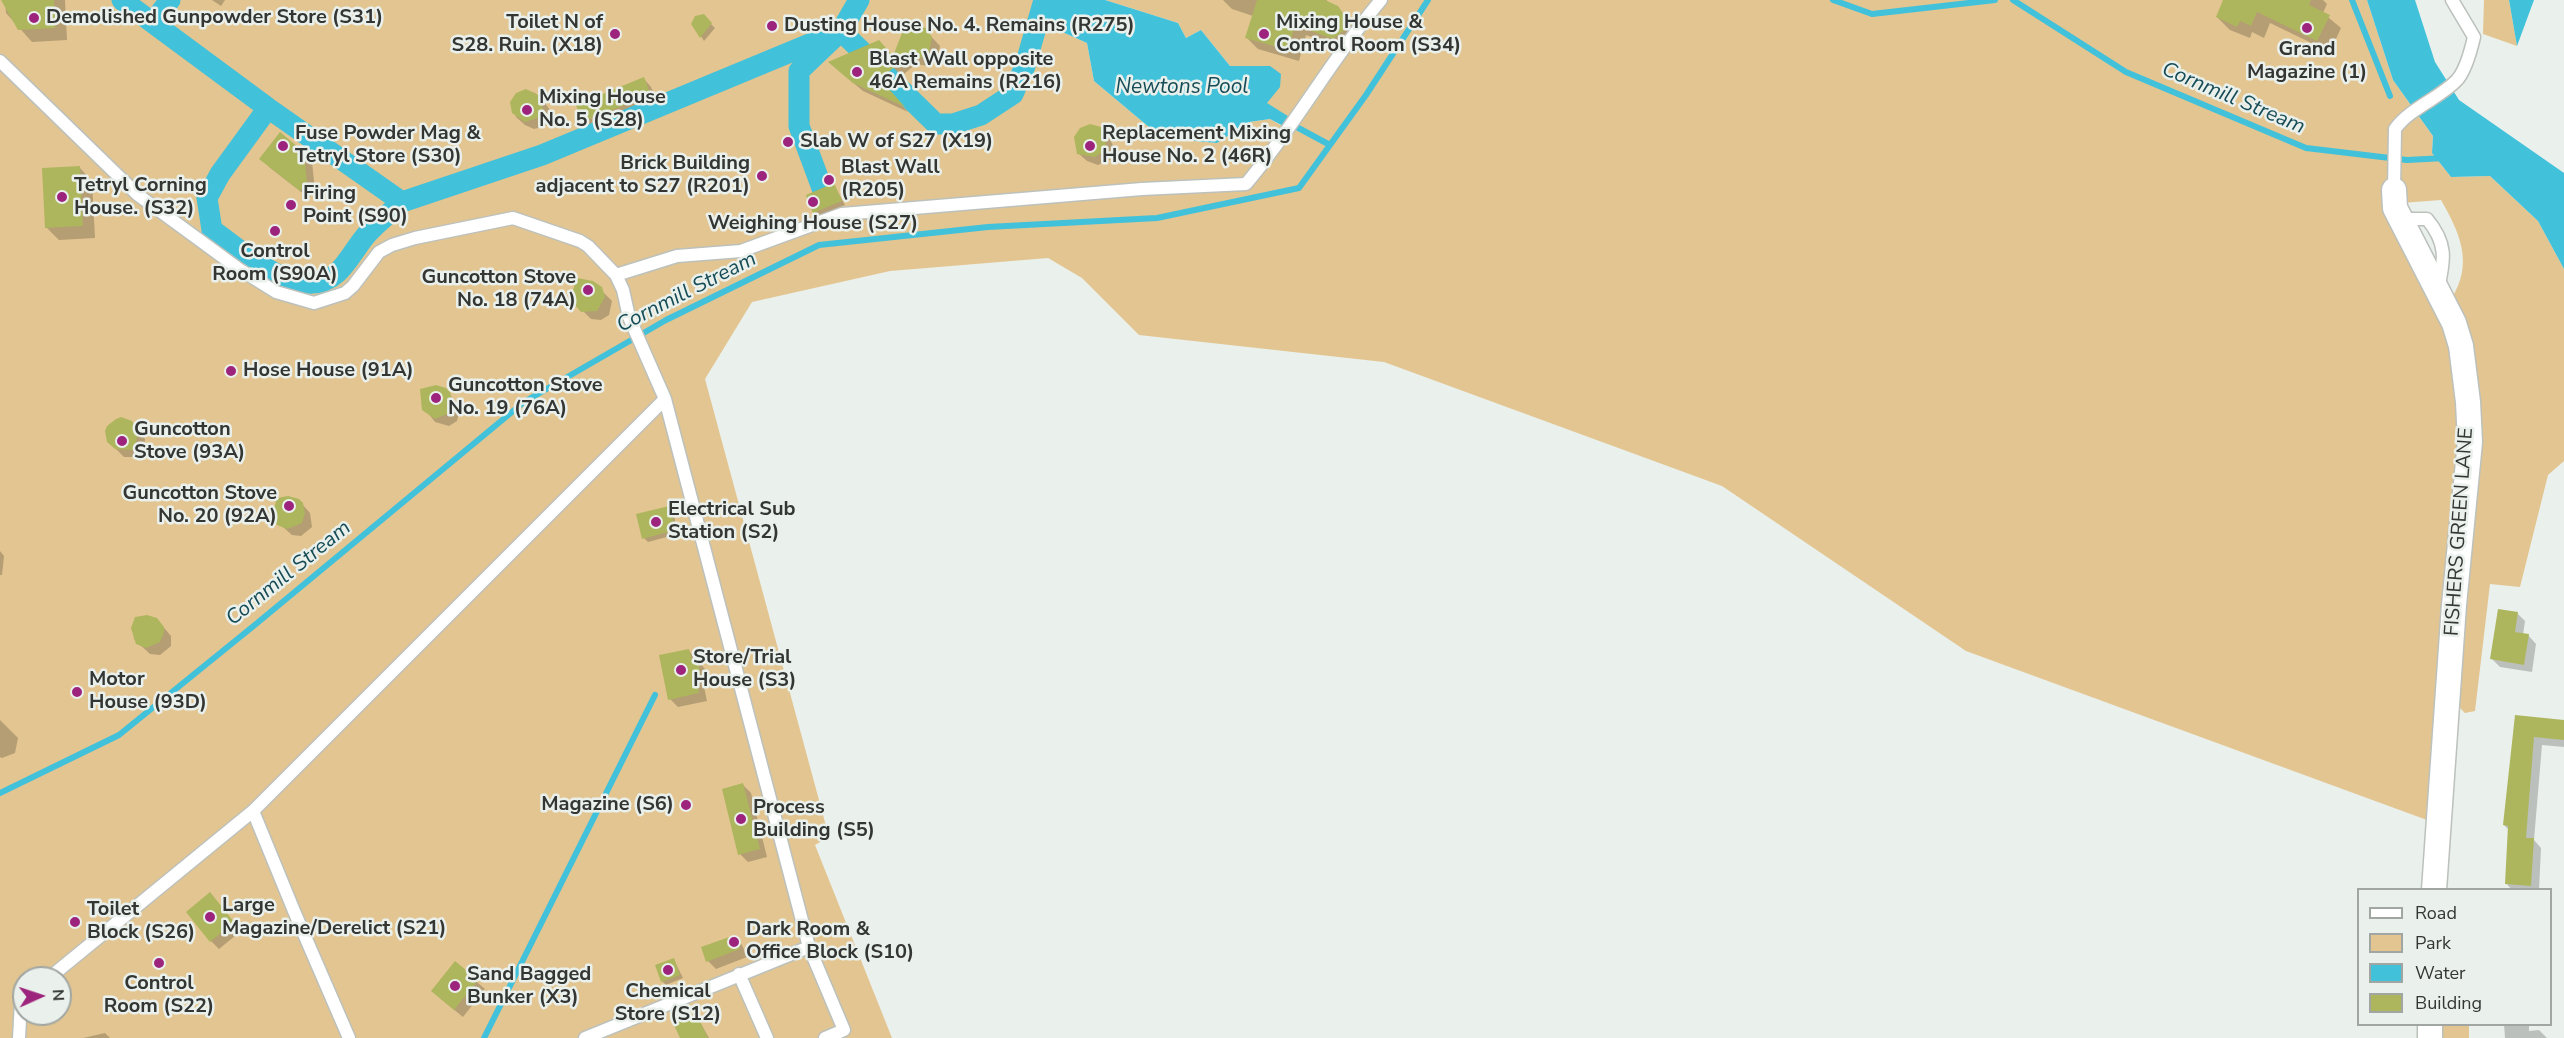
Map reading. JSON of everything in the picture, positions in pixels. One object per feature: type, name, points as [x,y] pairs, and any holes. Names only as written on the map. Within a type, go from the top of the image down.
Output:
[{"type":"street","name":"FISHERS GREEN LANE","points":[[2394,190],[2395,208],[2438,288],[2461,346],[2468,402],[2470,442],[2454,605],[2434,888]]},
{"type":"lane","points":[[615,274],[677,256],[741,251],[842,214],[1142,189],[1246,184],[1275,149],[1352,34],[1381,0]]},
{"type":"lane","points":[[2394,190],[2395,129],[2401,121],[2457,80],[2474,37],[2452,0]]},
{"type":"lane","points":[[0,61],[138,195],[239,269],[276,292],[314,303],[345,293],[379,252],[392,245],[415,238],[513,218],[588,246],[615,274],[623,290],[629,317],[665,399],[809,947],[844,1030],[825,1038]]},
{"type":"lane","points":[[64,966],[253,811],[665,399]]},
{"type":"lane","points":[[253,811],[349,1038]]},
{"type":"lane","points":[[585,1038],[809,947]]},
{"type":"lane","points":[[739,974],[767,1038]]},
{"type":"green space","points":[[0,0],[1049,0],[1040,22],[1087,43],[1094,81],[1162,138],[1217,143],[1249,122],[1270,119],[1284,127],[1266,103],[1269,66],[1230,66],[1201,30],[1186,38],[1178,23],[1105,0],[2367,0],[2393,80],[2433,136],[2432,153],[2451,177],[2490,176],[2538,221],[2564,269],[2564,461],[2548,475],[2520,587],[2490,584],[2475,711],[2465,713],[2453,701],[2481,439],[2451,299],[2462,273],[2462,249],[2454,224],[2441,200],[2388,204],[2454,345],[2459,400],[2452,565],[2434,796],[2427,820],[1966,651],[1722,486],[1384,362],[1139,335],[1082,278],[1048,258],[890,271],[752,302],[705,379],[829,837],[815,845],[892,1038],[0,1038]]},
{"type":"green space","points":[[2484,0],[2509,0],[2517,46],[2483,34]]},
{"type":"green space","points":[[2425,1026],[2469,1026],[2469,1038],[2424,1038]]},
{"type":"water","name":"Newtons Pool","points":[[1049,0],[1105,0],[1178,23],[1186,38],[1201,30],[1230,66],[1270,66],[1281,74],[1280,87],[1267,103],[1291,118],[1285,127],[1270,119],[1249,122],[1217,143],[1162,138],[1094,81],[1087,43],[1040,22]]},
{"type":"water","points":[[2367,0],[2415,0],[2435,62],[2459,100],[2564,173],[2564,269],[2538,221],[2490,176],[2451,177],[2432,153],[2433,136],[2393,80]]},
{"type":"water","points":[[2509,0],[2534,0],[2517,46]]},
{"type":"building","name":"Demolished Gunpowder Store (S31)","points":[[1,0],[54,0],[55,28],[18,30]]},
{"type":"building","points":[[1257,0],[1325,0],[1338,6],[1351,25],[1333,39],[1295,25],[1288,50],[1245,38]]},
{"type":"building","name":"Grand Magazine (1)","points":[[2223,0],[2311,0],[2309,5],[2330,15],[2317,41],[2257,12],[2251,26],[2240,21],[2237,27],[2216,17]]},
{"type":"building","points":[[704,14],[712,23],[700,38],[691,24],[695,16]]},
{"type":"building","points":[[915,25],[926,28],[932,37],[929,52],[920,58],[908,56],[880,79],[905,107],[853,83],[828,62],[879,40],[893,56],[902,33],[905,29]]},
{"type":"building","points":[[644,77],[650,93],[582,122],[576,105]]},
{"type":"building","name":"Mixing House No. 5 (S28)","points":[[526,89],[540,96],[544,116],[525,122],[512,113],[510,102],[516,93]]},
{"type":"building","name":"Replacement Mixing House No. 2 (46R)","points":[[1090,124],[1101,127],[1107,136],[1104,151],[1095,157],[1077,154],[1074,137],[1080,128]]},
{"type":"building","name":"Fuse Powder Mag & Tetryl Store (S30)","points":[[280,132],[304,152],[307,182],[300,191],[259,159]]},
{"type":"building","name":"Tetryl Corning House. (S32)","points":[[80,166],[83,226],[45,228],[42,168]]},
{"type":"building","points":[[834,183],[842,201],[813,213],[806,195]]},
{"type":"building","name":"Guncotton Stove No. 18 (74A)","points":[[577,278],[593,281],[602,287],[605,297],[597,311],[581,312],[574,304],[572,293]]},
{"type":"building","name":"Guncotton Stove No. 19 (76A)","points":[[436,385],[450,392],[453,403],[449,413],[435,419],[422,410],[420,389]]},
{"type":"building","name":"Guncotton Stove (93A)","points":[[121,417],[132,421],[138,430],[135,450],[115,449],[107,442],[105,431],[107,426]]},
{"type":"building","name":"Guncotton Stove No. 20 (92A)","points":[[288,496],[299,499],[303,503],[305,513],[302,523],[287,529],[277,525],[272,515],[277,498]]},
{"type":"building","name":"Electrical Sub Station (S2)","points":[[669,506],[676,530],[642,539],[636,514]]},
{"type":"building","points":[[2498,609],[2518,612],[2515,632],[2529,634],[2524,665],[2490,659]]},
{"type":"building","points":[[147,615],[157,618],[164,627],[164,632],[160,642],[146,648],[136,644],[131,628],[135,617]]},
{"type":"building","name":"Store/Trial House (S3)","points":[[689,649],[692,660],[698,659],[701,679],[697,680],[699,693],[668,700],[659,655]]},
{"type":"building","points":[[2515,715],[2564,720],[2564,740],[2534,737],[2526,838],[2534,838],[2531,886],[2505,884],[2508,826],[2503,825]]},
{"type":"building","name":"Process Building (S5)","points":[[743,783],[760,849],[738,855],[722,789]]},
{"type":"building","name":"Large Magazine/Derelict (S21)","points":[[210,892],[234,922],[210,942],[186,912]]},
{"type":"building","name":"Dark Room & Office Block (S10)","points":[[735,935],[740,949],[706,962],[701,947]]},
{"type":"building","name":"Chemical Store (S12)","points":[[674,958],[680,975],[661,982],[655,965]]},
{"type":"building","name":"Sand Bagged Bunker (X3)","points":[[455,961],[478,980],[454,1010],[431,991]]},
{"type":"building","points":[[696,1013],[708,1038],[680,1038],[673,1023]]},
{"type":"waterway","points":[[122,0],[268,108],[402,202],[542,155],[841,31],[799,71],[799,126],[822,188]]},
{"type":"waterway","points":[[154,21],[170,0]]},
{"type":"waterway","points":[[859,0],[841,31],[936,124],[953,124],[981,115],[1013,94],[1025,66],[1044,0]]},
{"type":"waterway","name":"Cornmill Stream","points":[[0,793],[119,735],[524,402],[666,320],[819,245],[988,227],[1157,218],[1299,188],[1366,95],[1428,0]]},
{"type":"waterway","name":"Cornmill Stream","points":[[1833,0],[1872,14],[1995,0]]},
{"type":"waterway","name":"Cornmill Stream","points":[[2013,0],[2126,72],[2306,148],[2407,160],[2445,158]]},
{"type":"waterway","points":[[2352,0],[2390,96]]},
{"type":"waterway","points":[[268,108],[220,174],[207,198],[212,230],[255,262],[289,279],[306,283],[322,281],[337,273],[368,233],[402,202]]},
{"type":"waterway","points":[[1291,124],[1330,145]]},
{"type":"waterway","points":[[484,1038],[655,695]]},
{"type":"place","name":"Demolished Gunpowder Store (S31)","points":[[34,18]]},
{"type":"place","name":"Dusting House No. 4. Remains (R275)","points":[[772,26]]},
{"type":"place","name":"Grand Magazine (1)","points":[[2307,28]]},
{"type":"place","name":"Toilet N of S28. Ruin. (X18)","points":[[615,34]]},
{"type":"place","name":"Mixing House & Control Room (S34)","points":[[1264,34]]},
{"type":"place","name":"Blast Wall opposite 46A Remains (R216)","points":[[857,72]]},
{"type":"place","name":"Mixing House No. 5 (S28)","points":[[527,110]]},
{"type":"place","name":"Slab W of S27 (X19)","points":[[788,142]]},
{"type":"place","name":"Fuse Powder Mag & Tetryl Store (S30)","points":[[283,146]]},
{"type":"place","name":"Replacement Mixing House No. 2 (46R)","points":[[1090,146]]},
{"type":"place","name":"Brick Building adjacent to S27 (R201)","points":[[762,176]]},
{"type":"place","name":"Blast Wall (R205)","points":[[829,180]]},
{"type":"place","name":"Tetryl Corning House. (S32)","points":[[62,197]]},
{"type":"place","name":"Weighing House (S27)","points":[[813,202]]},
{"type":"place","name":"Firing Point (S90)","points":[[291,205]]},
{"type":"place","name":"Control Room (S90A)","points":[[275,231]]},
{"type":"place","name":"Guncotton Stove No. 18 (74A)","points":[[588,290]]},
{"type":"place","name":"Hose House (91A)","points":[[231,371]]},
{"type":"place","name":"Guncotton Stove No. 19 (76A)","points":[[436,398]]},
{"type":"place","name":"Guncotton Stove (93A)","points":[[122,441]]},
{"type":"place","name":"Guncotton Stove No. 20 (92A)","points":[[289,506]]},
{"type":"place","name":"Electrical Sub Station (S2)","points":[[656,522]]},
{"type":"place","name":"Store/Trial House (S3)","points":[[681,670]]},
{"type":"place","name":"Motor House (93D)","points":[[77,692]]},
{"type":"place","name":"Magazine (S6)","points":[[686,805]]},
{"type":"place","name":"Process Building (S5)","points":[[741,819]]},
{"type":"place","name":"Large Magazine/Derelict (S21)","points":[[210,917]]},
{"type":"place","name":"Toilet Block (S26)","points":[[75,922]]},
{"type":"place","name":"Dark Room & Office Block (S10)","points":[[734,942]]},
{"type":"place","name":"Control Room (S22)","points":[[159,963]]},
{"type":"place","name":"Chemical Store (S12)","points":[[668,970]]},
{"type":"place","name":"Sand Bagged Bunker (X3)","points":[[455,986]]}]
